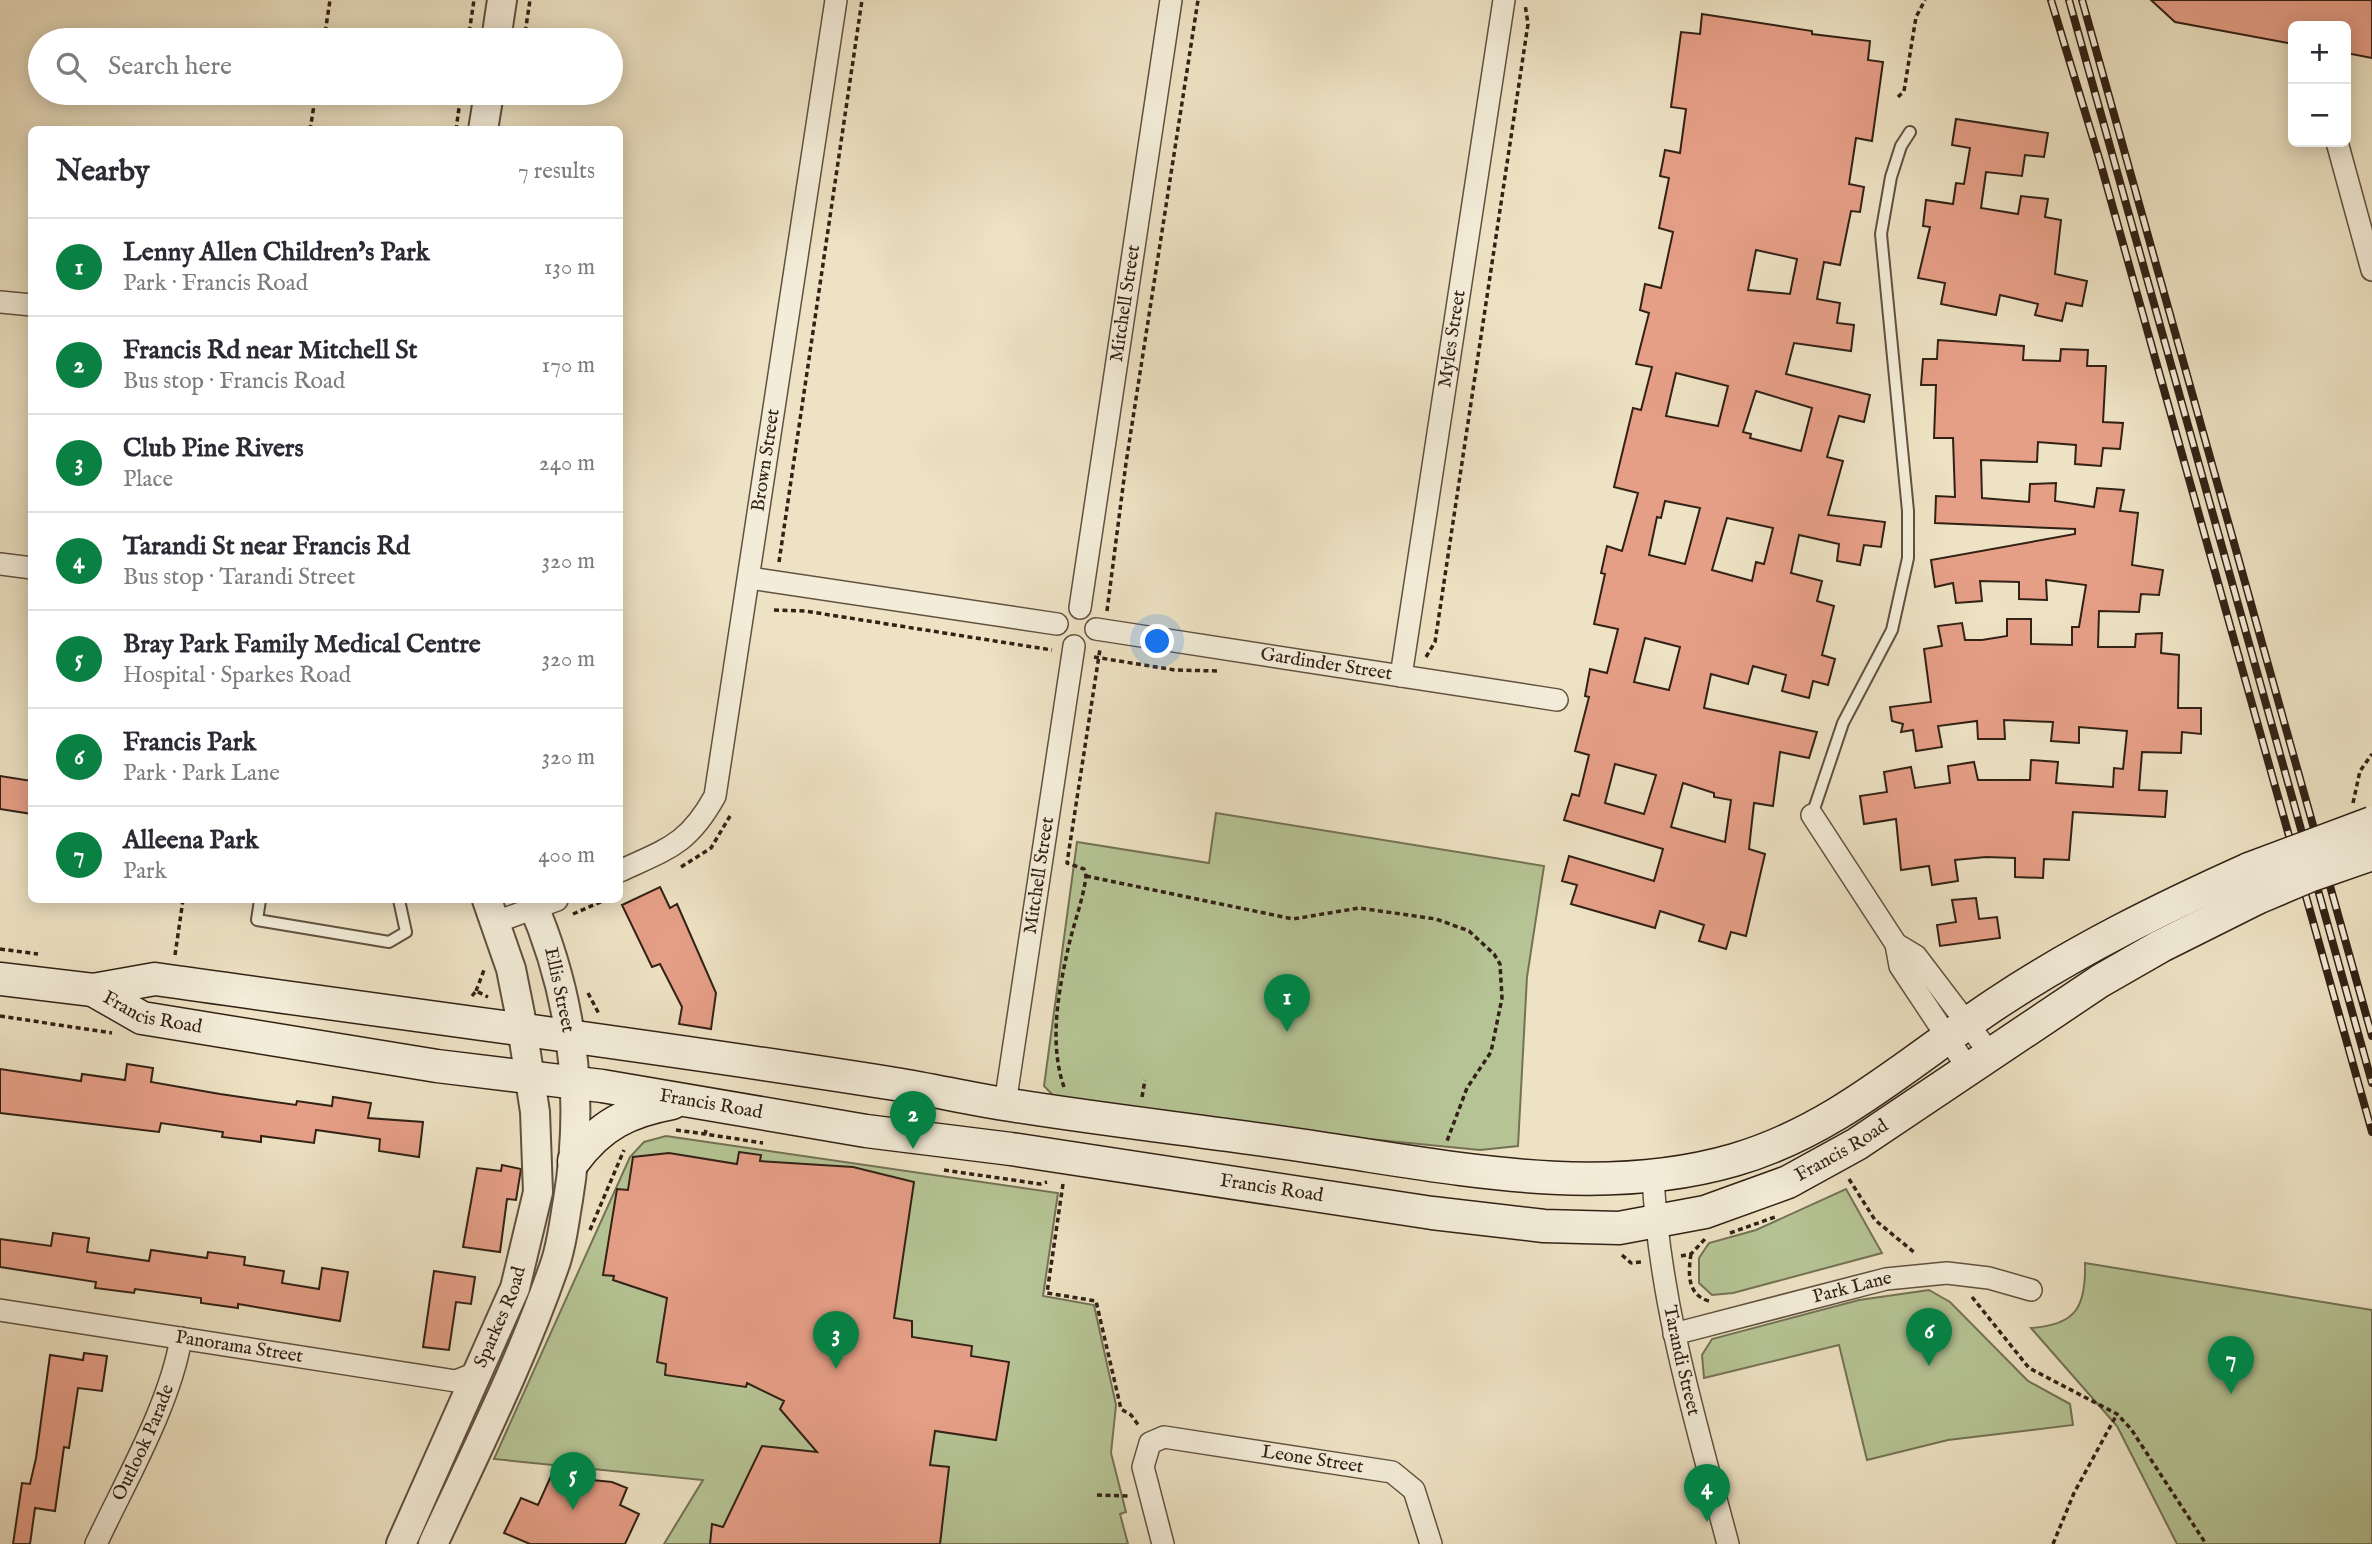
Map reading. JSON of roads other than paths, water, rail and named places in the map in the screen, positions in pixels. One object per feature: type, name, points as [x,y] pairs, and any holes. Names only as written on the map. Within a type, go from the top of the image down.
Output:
[{"type":"main road","name":"Francis Road","points":[[93,990],[142,1018],[437,1066],[528,1076],[687,1100],[866,1131],[1011,1149],[1496,1221],[1583,1228],[1656,1223],[1705,1212],[1788,1182],[1857,1144],[2100,981],[2161,946],[2253,884],[2372,823]]},
{"type":"main road","name":"Francis Road","points":[[0,979],[93,990],[155,979],[569,1035],[1005,1104],[1443,1167],[1567,1178],[1653,1176],[1727,1162],[1768,1149],[1878,1090],[1958,1031],[2105,937],[2253,884],[2309,876],[2372,854]]},
{"type":"main road","points":[[575,1161],[592,1138],[613,1121],[641,1110],[687,1100]]},
{"type":"street","points":[[498,28],[502,0]]},
{"type":"street","name":"Brown Street","points":[[623,870],[660,853],[694,831],[715,796],[836,0]]},
{"type":"street","name":"Mitchell Street","points":[[1080,608],[1171,0]]},
{"type":"street","name":"Myles Street","points":[[1409,677],[1504,0]]},
{"type":"street","points":[[484,126],[487,105]]},
{"type":"street","points":[[2338,147],[2372,270]]},
{"type":"street","points":[[0,302],[28,305]]},
{"type":"street","points":[[0,564],[28,568]]},
{"type":"street","points":[[749,578],[1057,624]]},
{"type":"street","points":[[1080,608],[1090,613],[1100,630],[1086,644],[1073,650],[1063,641],[1057,624],[1068,609],[1080,608]]},
{"type":"street","name":"Gardinder Street","points":[[1100,630],[1557,700]]},
{"type":"street","name":"Mitchell Street","points":[[1005,1104],[1073,650]]},
{"type":"street","points":[[1812,815],[1896,944],[1900,966],[1958,1031],[1980,1063]]},
{"type":"street","points":[[528,1076],[511,969],[491,911],[541,903]]},
{"type":"street","name":"Ellis Street","points":[[541,903],[556,967],[576,1083]]},
{"type":"street","name":"Sparkes Road","points":[[401,1544],[515,1288],[538,1192],[535,1112],[528,1076]]},
{"type":"street","name":"Sparkes Road","points":[[433,1544],[508,1382],[555,1266],[575,1161],[576,1083]]},
{"type":"street","name":"Tarandi Street","points":[[1653,1176],[1656,1223],[1674,1334],[1728,1544]]},
{"type":"street","name":"Park Lane","points":[[1674,1334],[1886,1279],[1947,1273],[1989,1278],[2031,1290]]},
{"type":"street","name":"Panorama Street","points":[[0,1310],[456,1381],[476,1373]]},
{"type":"street","name":"Outlook Parade","points":[[96,1544],[166,1393],[177,1361],[181,1338]]},
{"type":"street","name":"Leone Street","points":[[1163,1544],[1143,1467],[1150,1443],[1164,1437],[1392,1472],[1413,1490],[1431,1544]]},
{"type":"lane","points":[[1812,815],[1843,723],[1892,630],[1908,558],[1908,511],[1881,234],[1891,177],[1901,146],[1910,132]]},
{"type":"lane","points":[[260,903],[257,920],[390,942],[405,932],[400,903]]},
{"type":"railway","points":[[2051,0],[2099,158],[2372,1132]]},
{"type":"railway","points":[[2069,0],[2372,1083]]},
{"type":"railway","points":[[2082,0],[2372,1036]]},
{"type":"place","name":"Lenny Allen Children's Park","points":[[1287,1032]]},
{"type":"place","name":"Francis Rd near Mitchell St","points":[[913,1149]]},
{"type":"place","name":"Francis Park","points":[[1929,1366]]},
{"type":"place","name":"Club Pine Rivers","points":[[836,1369]]},
{"type":"place","name":"Alleena Park","points":[[2231,1394]]},
{"type":"place","name":"Bray Park Family Medical Centre","points":[[573,1510]]},
{"type":"place","name":"Tarandi St near Francis Rd","points":[[1707,1522]]}]
